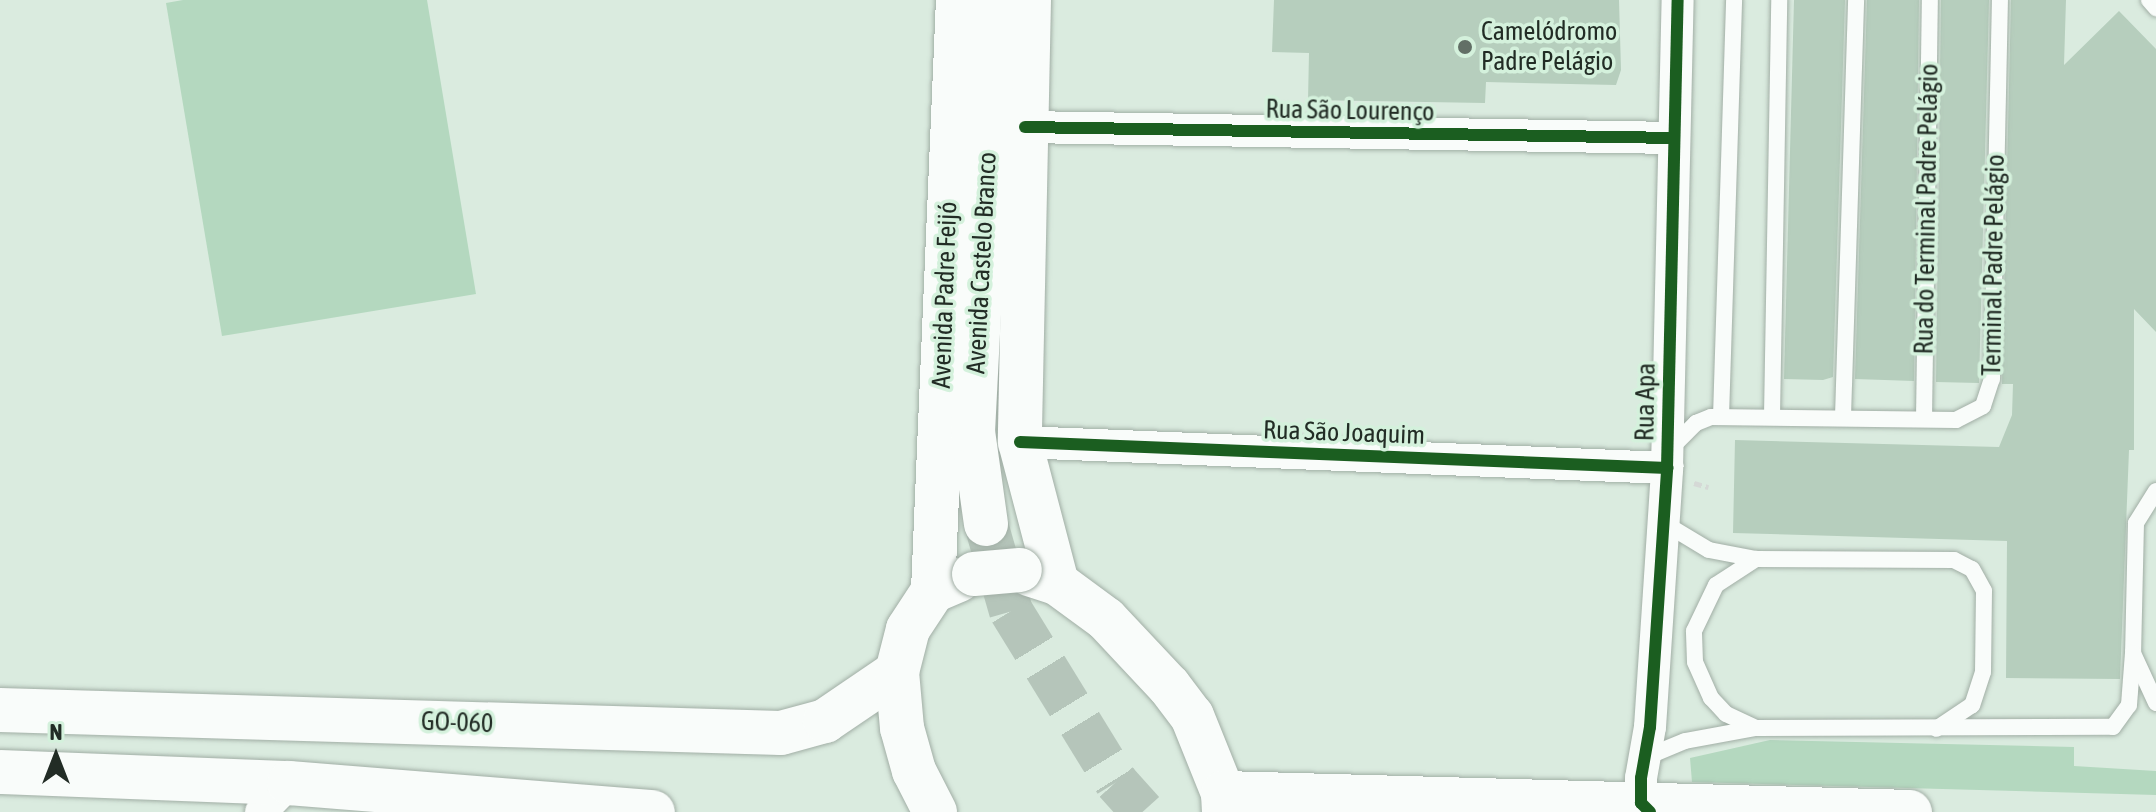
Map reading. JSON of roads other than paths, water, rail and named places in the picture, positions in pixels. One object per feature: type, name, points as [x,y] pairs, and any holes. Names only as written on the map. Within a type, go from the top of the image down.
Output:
[{"type":"main road","name":"Avenida Padre Feijó","points":[[933,591],[958,0]]},
{"type":"main road","name":"Avenida Castelo Branco","points":[[986,524],[973,432],[995,0]]},
{"type":"main road","points":[[1029,0],[1020,442],[1038,577]]},
{"type":"main road","points":[[935,812],[914,771],[902,728],[897,672],[908,629],[933,591],[974,574],[1038,577],[1106,619],[1169,686],[1192,716],[1224,803],[1910,812]]},
{"type":"main road","name":"GO-060","points":[[0,710],[781,733],[825,721],[897,672]]},
{"type":"main road","points":[[0,772],[275,798],[653,812]]},
{"type":"street","name":"Rua Apa","points":[[1646,807],[1643,758],[1650,727],[1667,460],[1678,0]]},
{"type":"street","name":"Rua São Lourenço","points":[[1025,127],[1674,138]]},
{"type":"street","name":"Rua São Joaquim","points":[[1020,442],[1667,460]]},
{"type":"lane","points":[[1721,417],[1734,0]]},
{"type":"lane","points":[[1772,416],[1779,0]]},
{"type":"lane","points":[[1843,417],[1856,0]]},
{"type":"lane","name":"Rua do Terminal Padre Pelágio","points":[[1924,419],[1930,0]]},
{"type":"lane","name":"Terminal Padre Pelágio","points":[[1667,460],[1696,423],[1721,417],[1956,420],[1971,414],[1991,392],[2000,0]]},
{"type":"lane","points":[[2149,0],[2156,8]]},
{"type":"lane","points":[[1643,758],[1685,741],[1756,728],[2113,727],[2129,705],[2136,523],[2156,491]]},
{"type":"lane","points":[[1664,523],[1709,550],[1756,559],[1954,560],[1972,569],[1984,598],[1978,691],[1960,717],[1936,729]]},
{"type":"lane","points":[[1756,559],[1716,585],[1694,631],[1695,662],[1711,698],[1726,714],[1756,728]]},
{"type":"lane","points":[[2133,653],[2156,703]]},
{"type":"tunnel","points":[[986,524],[1011,611],[1116,782],[1143,812]]},
{"type":"place","name":"Camelódromo Padre Pelágio","points":[[1465,47]]}]
